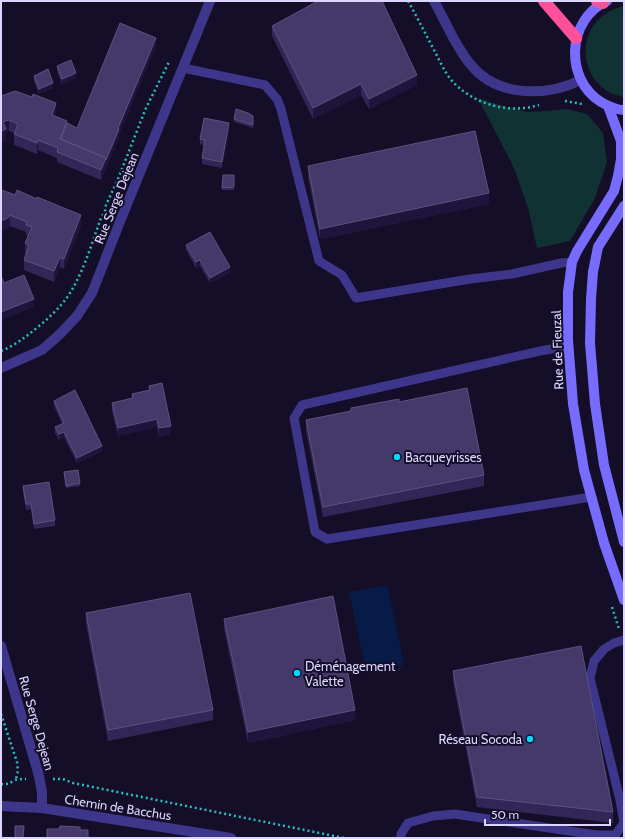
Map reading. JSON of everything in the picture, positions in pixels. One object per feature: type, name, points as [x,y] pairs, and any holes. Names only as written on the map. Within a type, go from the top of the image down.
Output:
[{"type":"highway","points":[[544,1],[576,38]]},
{"type":"street","name":"Rue Serge Dejean","points":[[1,368],[42,350],[77,316],[92,293],[210,1]]},
{"type":"street","points":[[434,1],[461,52],[471,66],[492,82],[514,90],[535,91],[571,85],[581,80]]},
{"type":"street","points":[[602,2],[586,18],[576,38],[574,52],[576,66],[581,80],[597,99],[608,106],[624,110]]},
{"type":"street","name":"Rue de Fieuzal","points":[[608,106],[622,141],[621,159],[614,192],[577,251],[572,262],[568,292],[568,346],[573,404],[584,470],[604,543],[624,600]]},
{"type":"street","points":[[624,206],[598,247],[590,299],[590,343],[595,404],[604,465],[624,542]]},
{"type":"street","name":"Rue Serge Dejean","points":[[1,646],[4,663],[40,779],[42,808]]},
{"type":"street","name":"Chemin de Bacchus","points":[[1,806],[42,808],[231,838]]},
{"type":"lane","points":[[182,68],[265,85],[277,99],[281,109],[319,261],[342,275],[356,298],[470,279],[512,274],[572,262]]},
{"type":"lane","points":[[568,346],[302,405],[294,418],[315,532],[327,539],[591,498]]},
{"type":"lane","points":[[401,838],[401,834],[408,824],[433,816],[455,814],[596,835],[615,836],[624,823],[620,800],[590,678],[594,661],[604,649],[614,643],[624,640]]},
{"type":"path","points":[[1,351],[29,335],[44,322],[60,307],[73,287],[82,271],[106,205],[146,108],[169,62]]},
{"type":"path","points":[[1,714],[16,762],[18,771],[16,780]]},
{"type":"path","points":[[1,784],[5,785],[16,780],[63,779],[73,783],[344,838]]},
{"type":"green space","points":[[624,6],[624,97],[607,91],[598,83],[591,74],[587,63],[586,52],[587,40],[591,30],[598,20],[611,10]]},
{"type":"green space","points":[[478,98],[528,112],[567,109],[587,114],[603,133],[607,162],[595,198],[570,241],[537,248],[528,208],[514,168]]},
{"type":"water","points":[[387,585],[403,659],[402,666],[372,672],[366,670],[349,592]]},
{"type":"building","points":[[318,1],[382,1],[417,75],[369,99],[361,84],[313,108],[272,26]]},
{"type":"building","points":[[120,23],[156,38],[106,160],[106,158],[61,139],[67,123],[77,128]]},
{"type":"building","points":[[71,60],[76,73],[62,79],[57,66]]},
{"type":"building","points":[[48,69],[53,83],[39,89],[34,76]]},
{"type":"building","points":[[15,91],[32,97],[33,94],[56,103],[52,115],[67,121],[60,139],[106,158],[101,170],[57,152],[58,148],[38,140],[37,143],[14,134],[18,124],[9,120],[3,122],[6,129],[1,131],[1,96]]},
{"type":"building","points":[[236,109],[253,116],[253,125],[234,119]]},
{"type":"building","points":[[204,118],[229,123],[222,162],[202,158],[205,140],[200,139]]},
{"type":"building","points":[[475,131],[489,193],[320,229],[308,166]]},
{"type":"building","points":[[223,175],[234,175],[234,187],[222,188]]},
{"type":"building","points":[[2,190],[15,195],[17,190],[81,215],[64,259],[60,257],[54,271],[24,260],[29,245],[25,243],[32,227],[26,225],[27,222],[10,215],[8,218],[1,221]]},
{"type":"building","points":[[210,232],[230,267],[210,278],[200,260],[196,262],[186,245]]},
{"type":"building","points":[[24,275],[34,299],[1,312],[1,276],[4,283]]},
{"type":"building","points":[[162,383],[171,426],[159,428],[157,419],[118,428],[112,403],[133,398],[132,394],[150,390],[149,386]]},
{"type":"building","points":[[467,388],[484,475],[323,507],[306,420],[351,411],[351,408],[399,399],[399,402]]},
{"type":"building","points":[[75,390],[102,446],[77,458],[64,432],[59,434],[55,427],[64,423],[54,401]]},
{"type":"building","points":[[78,470],[80,483],[66,486],[64,472]]},
{"type":"building","points":[[49,482],[55,520],[34,524],[31,504],[26,504],[23,486]]},
{"type":"building","points":[[190,593],[213,710],[108,730],[86,613]]},
{"type":"building","points":[[333,596],[355,710],[248,732],[224,619]]},
{"type":"building","points":[[581,646],[613,812],[477,797],[453,671]]},
{"type":"building","points":[[15,826],[24,826],[23,838],[15,838]]},
{"type":"building","points":[[60,826],[80,827],[80,830],[88,830],[88,838],[47,838],[47,829],[59,829]]},
{"type":"place","name":"Bacqueyrisses","points":[[397,457]]},
{"type":"place","name":"Déménagement Valette","points":[[297,673]]},
{"type":"place","name":"Réseau Socoda","points":[[530,739]]}]
